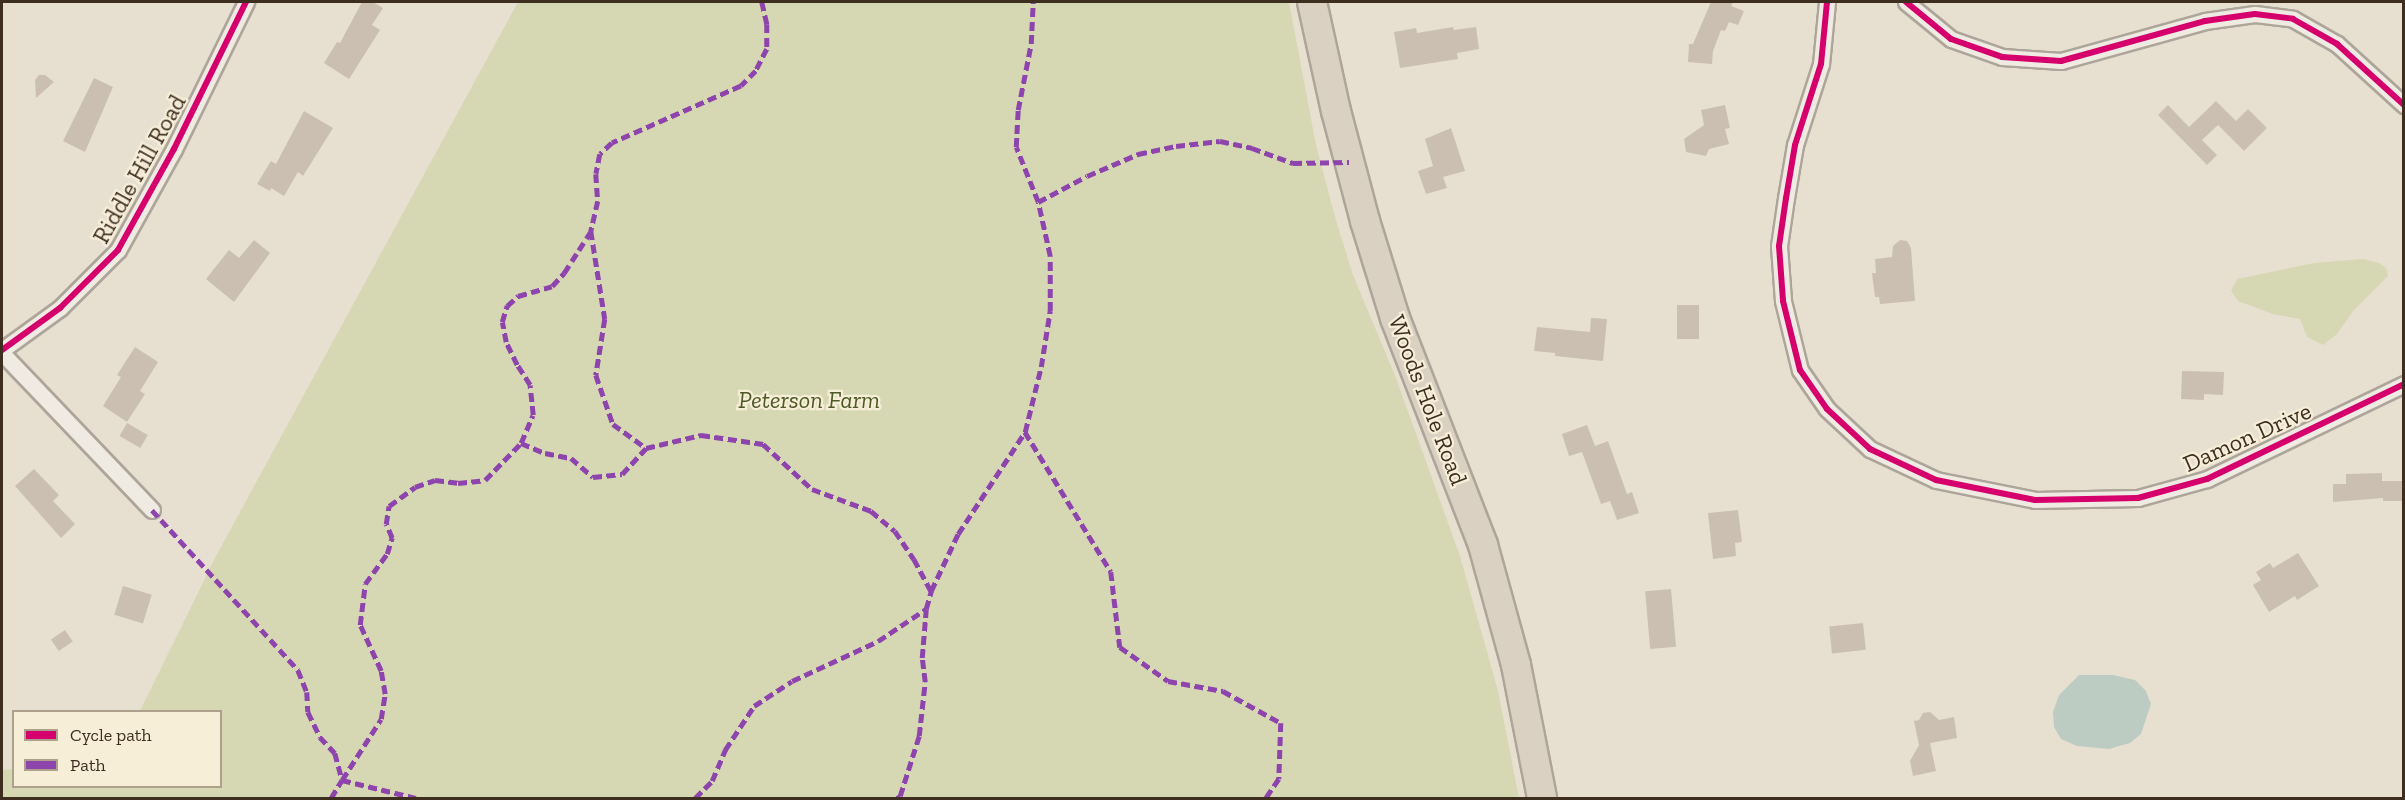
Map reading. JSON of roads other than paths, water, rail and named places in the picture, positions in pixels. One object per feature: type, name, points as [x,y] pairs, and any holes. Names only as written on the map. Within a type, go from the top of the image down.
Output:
[{"type":"highway","name":"Woods Hole Road","points":[[1312,2],[1336,111],[1371,242],[1395,318],[1483,545],[1516,665],[1542,798]]},
{"type":"street","name":"Riddle Hill Road","points":[[2,352],[60,309],[118,250],[174,149],[246,2]]},
{"type":"street","name":"Damon Drive","points":[[1827,2],[1821,64],[1795,146],[1786,198],[1779,246],[1783,301],[1800,370],[1827,410],[1870,449],[1935,480],[2035,501],[2138,498],[2207,479],[2403,384]]},
{"type":"street","points":[[1905,2],[1951,39],[2001,57],[2061,61],[2205,21],[2255,14],[2293,19],[2337,44],[2403,105]]},
{"type":"street","points":[[2,352],[152,510]]},
{"type":"park label","name":"Peterson Farm","points":[[809,400]]}]
